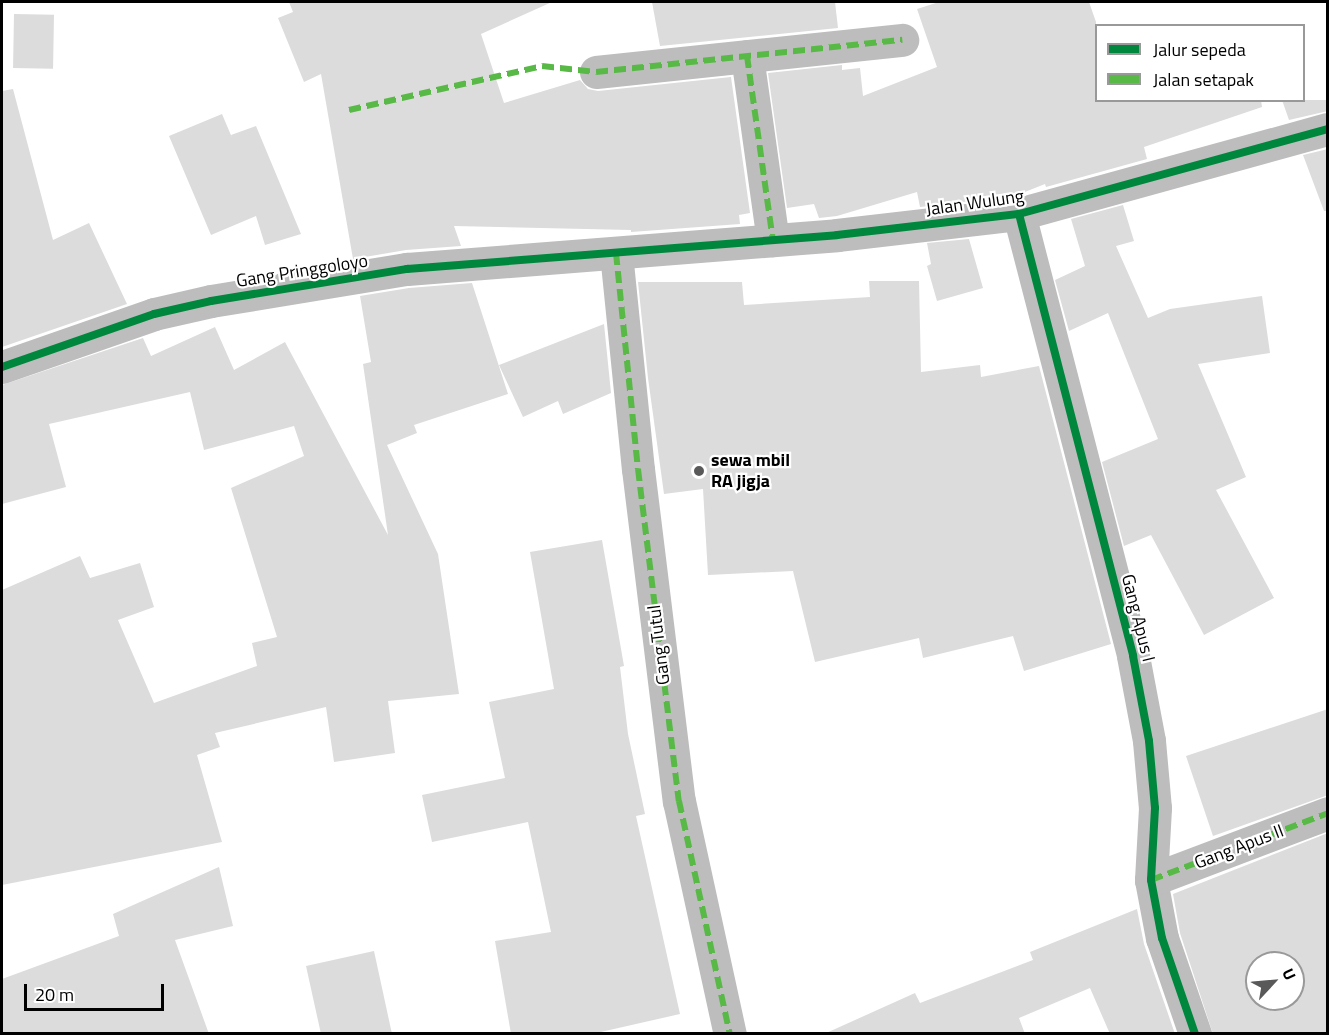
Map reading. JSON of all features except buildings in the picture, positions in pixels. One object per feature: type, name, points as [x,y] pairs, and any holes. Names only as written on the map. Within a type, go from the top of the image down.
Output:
[{"type":"street","points":[[596,72],[902,40]]},
{"type":"street","points":[[747,56],[773,240]]},
{"type":"street","name":"Jalan Wulung","points":[[616,253],[773,240],[1019,214],[1328,129]]},
{"type":"street","name":"Gang Apus I","points":[[1019,214],[1133,656],[1149,741],[1155,808],[1151,880],[1162,938],[1195,1034]]},
{"type":"street","name":"Gang Pringgoloyo","points":[[2,367],[154,314],[211,301],[407,269],[616,253]]},
{"type":"street","name":"Gang Tutul","points":[[616,253],[638,469],[678,801],[730,1034]]},
{"type":"street","name":"Gang Apus II","points":[[1151,880],[1328,813]]},
{"type":"marked path","points":[[349,110],[542,66],[596,72],[902,40]]},
{"type":"marked path","points":[[747,56],[773,240]]},
{"type":"marked path","points":[[616,253],[638,469],[679,801],[730,1034]]},
{"type":"marked path","points":[[1151,880],[1328,813]]},
{"type":"cycle path","points":[[2,367],[154,314],[211,301],[407,269],[837,235],[1019,214],[1328,129]]},
{"type":"cycle path","points":[[1019,214],[1133,656],[1149,741],[1155,808],[1151,880],[1162,938],[1195,1034]]},
{"type":"place","name":"sewa mbil RA jigja","points":[[699,471]]}]
